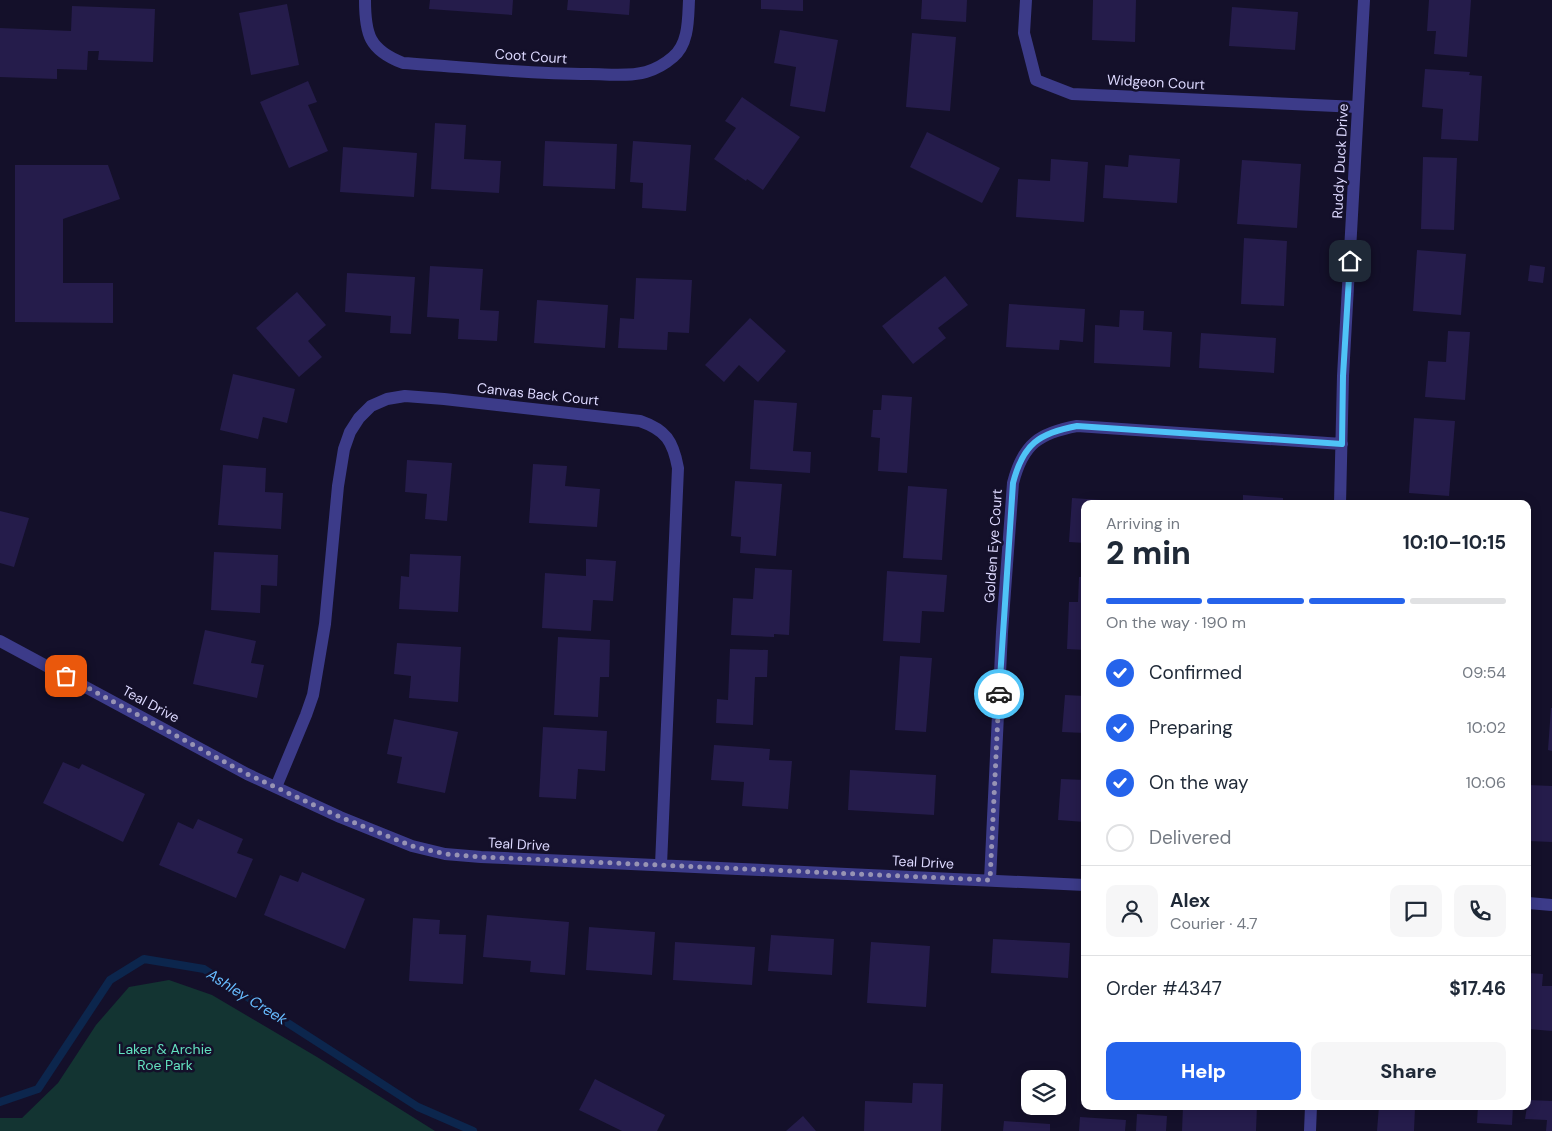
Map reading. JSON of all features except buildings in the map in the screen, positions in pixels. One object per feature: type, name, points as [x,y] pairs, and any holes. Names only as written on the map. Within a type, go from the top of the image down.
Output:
[{"type":"street","name":"Coot Court","points":[[365,0],[365,24],[372,44],[387,57],[403,63],[566,74],[628,74],[646,72],[662,66],[675,56],[684,42],[688,26],[689,0]]},
{"type":"street","name":"Widgeon Court","points":[[1026,0],[1024,33],[1036,80],[1072,94],[1358,107]]},
{"type":"street","name":"Ruddy Duck Drive","points":[[1340,500],[1343,376],[1364,0]]},
{"type":"street","name":"Canvas Back Court","points":[[276,787],[306,715],[312,695],[325,624],[338,486],[344,449],[350,432],[358,418],[371,406],[387,399],[405,396],[640,421],[656,427],[668,438],[675,452],[678,468],[661,865]]},
{"type":"street","name":"Golden Eye Court","points":[[990,880],[1002,632],[1013,483],[1018,464],[1028,447],[1042,436],[1077,426],[1342,444]]},
{"type":"street","name":"Teal Drive","points":[[0,641],[247,774],[340,817],[412,846],[445,854],[1081,884]]},
{"type":"street","points":[[1531,903],[1552,905]]},
{"type":"street","points":[[1310,1131],[1311,1110]]},
{"type":"green space","name":"Laker & Archie Roe Park","points":[[169,980],[212,995],[317,1057],[435,1131],[0,1131],[0,1118],[22,1118],[58,1083],[96,1025],[129,987]]},
{"type":"waterway","name":"Ashley Creek","points":[[0,1102],[38,1089],[110,980],[144,959],[204,969],[418,1107],[473,1131]]},
{"type":"way so far","points":[[66,676],[247,774],[340,817],[412,846],[445,854],[990,880],[999,694]]},
{"type":"route","points":[[999,694],[1013,483],[1018,464],[1028,447],[1042,436],[1077,426],[1342,444],[1343,376],[1350,261]]}]
